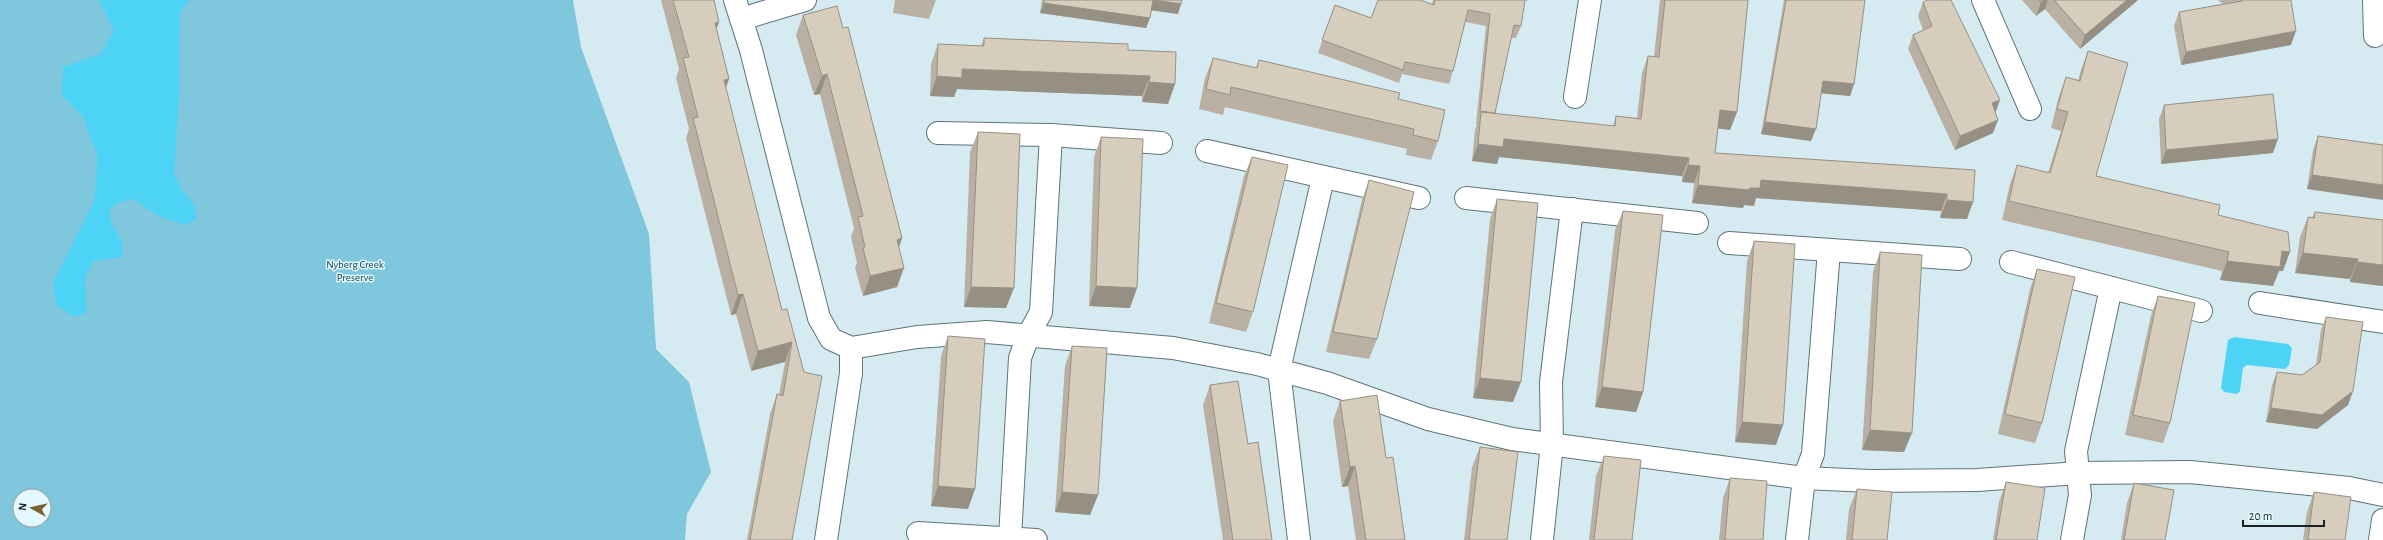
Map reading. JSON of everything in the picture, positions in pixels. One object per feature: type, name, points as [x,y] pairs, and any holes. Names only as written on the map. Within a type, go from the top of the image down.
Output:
[{"type":"street","points":[[805,0],[738,10],[819,318],[831,338],[851,348],[917,337],[987,332],[1029,334],[1173,348],[1257,364],[1327,383],[1428,419],[1512,439],[1804,478],[1870,481],[1977,480],[2079,473],[2190,472],[2349,488],[2383,495]]},
{"type":"street","points":[[1575,97],[1590,0]]},
{"type":"street","points":[[1983,0],[2030,109]]},
{"type":"street","points":[[2374,0],[2375,36]]},
{"type":"street","points":[[938,133],[1051,135],[1161,143]]},
{"type":"street","points":[[1010,538],[1020,358],[1029,334],[1041,312],[1051,135]]},
{"type":"street","points":[[1206,151],[1419,198]]},
{"type":"street","points":[[1299,540],[1279,370],[1323,178]]},
{"type":"street","points":[[1466,198],[1697,223]]},
{"type":"street","points":[[1542,540],[1552,444],[1551,382],[1572,209]]},
{"type":"street","points":[[1729,243],[1960,259]]},
{"type":"street","points":[[1797,540],[1804,478],[1812,454],[1828,250]]},
{"type":"street","points":[[2011,262],[2201,312]]},
{"type":"street","points":[[2072,540],[2080,495],[2076,451],[2111,288]]},
{"type":"street","points":[[2260,303],[2383,322]]},
{"type":"street","points":[[826,540],[851,372],[851,348]]},
{"type":"street","points":[[2380,540],[2383,520]]},
{"type":"street","points":[[918,533],[1036,540]]},
{"type":"green space","name":"Nyberg Creek Preserve","points":[[0,0],[573,0],[581,47],[649,234],[656,349],[689,382],[711,472],[687,514],[685,540],[0,540]]},
{"type":"shaded area","points":[[99,0],[189,0],[180,12],[179,97],[174,173],[182,190],[195,206],[196,219],[185,225],[159,216],[133,199],[117,203],[109,211],[112,224],[122,243],[122,257],[93,261],[85,278],[86,313],[74,317],[57,305],[53,283],[94,202],[98,157],[83,117],[62,95],[63,67],[101,54],[114,30]]},
{"type":"shaded area","points":[[2234,337],[2288,344],[2292,348],[2289,365],[2285,369],[2247,365],[2243,368],[2240,391],[2237,394],[2224,392],[2221,388],[2228,340]]},
{"type":"building","points":[[673,0],[714,0],[719,22],[715,23],[729,79],[724,80],[782,310],[787,309],[804,372],[822,376],[792,540],[750,540],[777,394],[783,396],[792,342],[758,351],[743,294],[738,295],[693,118],[698,117],[683,58],[689,57]]},
{"type":"building","points":[[1044,0],[1153,0],[1150,18],[1044,3]]},
{"type":"building","points":[[1153,0],[1182,0],[1181,4]]},
{"type":"building","points":[[1378,0],[1420,0],[1434,5],[1435,0],[1525,0],[1521,26],[1514,25],[1495,113],[1480,111],[1490,14],[1468,10],[1453,71],[1405,62],[1403,70],[1322,40],[1335,5],[1371,18]]},
{"type":"building","points":[[1665,0],[1748,0],[1737,112],[1720,110],[1715,153],[1975,170],[1973,202],[1947,200],[1947,194],[1761,180],[1760,188],[1750,188],[1749,190],[1698,185],[1700,166],[1688,165],[1689,158],[1504,139],[1503,147],[1478,144],[1481,112],[1615,126],[1616,116],[1641,119],[1648,56],[1659,57]]},
{"type":"building","points":[[1786,0],[1865,0],[1854,84],[1823,81],[1816,129],[1765,122]]},
{"type":"building","points":[[1928,0],[1951,0],[2000,100],[1992,103],[1998,120],[1960,136],[1913,35],[1932,26],[1923,2]]},
{"type":"building","points":[[2054,0],[2127,0],[2085,35]]},
{"type":"building","points":[[2241,0],[2291,0],[2296,31],[2186,52],[2179,12],[2242,1]]},
{"type":"building","points":[[837,6],[843,28],[848,27],[902,238],[897,240],[904,268],[870,276],[863,248],[865,247],[858,217],[863,216],[827,74],[822,76],[803,15]]},
{"type":"building","points":[[984,38],[1128,44],[1128,50],[1176,52],[1175,84],[1149,82],[1150,76],[962,69],[962,78],[937,76],[938,44],[984,46]]},
{"type":"building","points":[[2088,51],[2128,63],[2096,176],[2220,205],[2218,215],[2288,232],[2290,252],[2282,251],[2280,267],[2227,261],[2229,252],[2009,201],[2017,165],[2050,173],[2068,112],[2057,109],[2066,77],[2080,81]]},
{"type":"building","points":[[1213,58],[1257,68],[1259,60],[1400,93],[1398,99],[1445,110],[1438,141],[1413,135],[1414,129],[1231,87],[1230,95],[1206,89]]},
{"type":"building","points":[[2273,94],[2278,139],[2166,150],[2164,105]]},
{"type":"building","points":[[978,132],[1020,134],[1014,288],[971,287]]},
{"type":"building","points":[[2318,136],[2383,145],[2383,185],[2312,175]]},
{"type":"building","points":[[1101,137],[1143,139],[1137,288],[1096,286]]},
{"type":"building","points":[[1252,157],[1288,165],[1253,312],[1216,303]]},
{"type":"building","points":[[1369,180],[1414,192],[1377,339],[1333,332]]},
{"type":"building","points":[[1497,199],[1538,203],[1521,382],[1480,378]]},
{"type":"building","points":[[1623,211],[1663,215],[1643,392],[1602,387]]},
{"type":"building","points":[[2315,212],[2383,220],[2383,265],[2357,262],[2358,259],[2303,253],[2308,217],[2314,218]]},
{"type":"building","points":[[1754,241],[1795,244],[1783,425],[1742,422]]},
{"type":"building","points":[[1880,252],[1922,255],[1912,433],[1870,430]]},
{"type":"building","points":[[2037,269],[2075,277],[2042,423],[2005,414]]},
{"type":"building","points":[[2158,296],[2195,303],[2170,423],[2133,415]]},
{"type":"building","points":[[2326,317],[2363,322],[2353,391],[2322,415],[2271,408],[2277,372],[2302,375],[2320,362]]},
{"type":"building","points":[[948,336],[985,339],[975,489],[938,486]]},
{"type":"building","points":[[1072,346],[1107,348],[1098,495],[1062,492]]},
{"type":"building","points":[[1238,381],[1248,444],[1258,442],[1272,540],[1233,540],[1210,385]]},
{"type":"building","points":[[1377,395],[1386,458],[1393,457],[1405,540],[1366,540],[1355,466],[1350,467],[1340,401]]},
{"type":"building","points":[[1480,447],[1518,452],[1507,540],[1469,540]]},
{"type":"building","points":[[1604,456],[1641,460],[1632,540],[1594,540]]},
{"type":"building","points":[[1730,478],[1767,481],[1763,540],[1725,540]]},
{"type":"building","points":[[2006,482],[2045,488],[2037,540],[1996,540]]},
{"type":"building","points":[[2134,483],[2174,490],[2165,540],[2124,540]]},
{"type":"building","points":[[1857,489],[1892,492],[1887,540],[1852,540]]},
{"type":"building","points":[[2314,492],[2351,497],[2345,540],[2308,540]]}]
